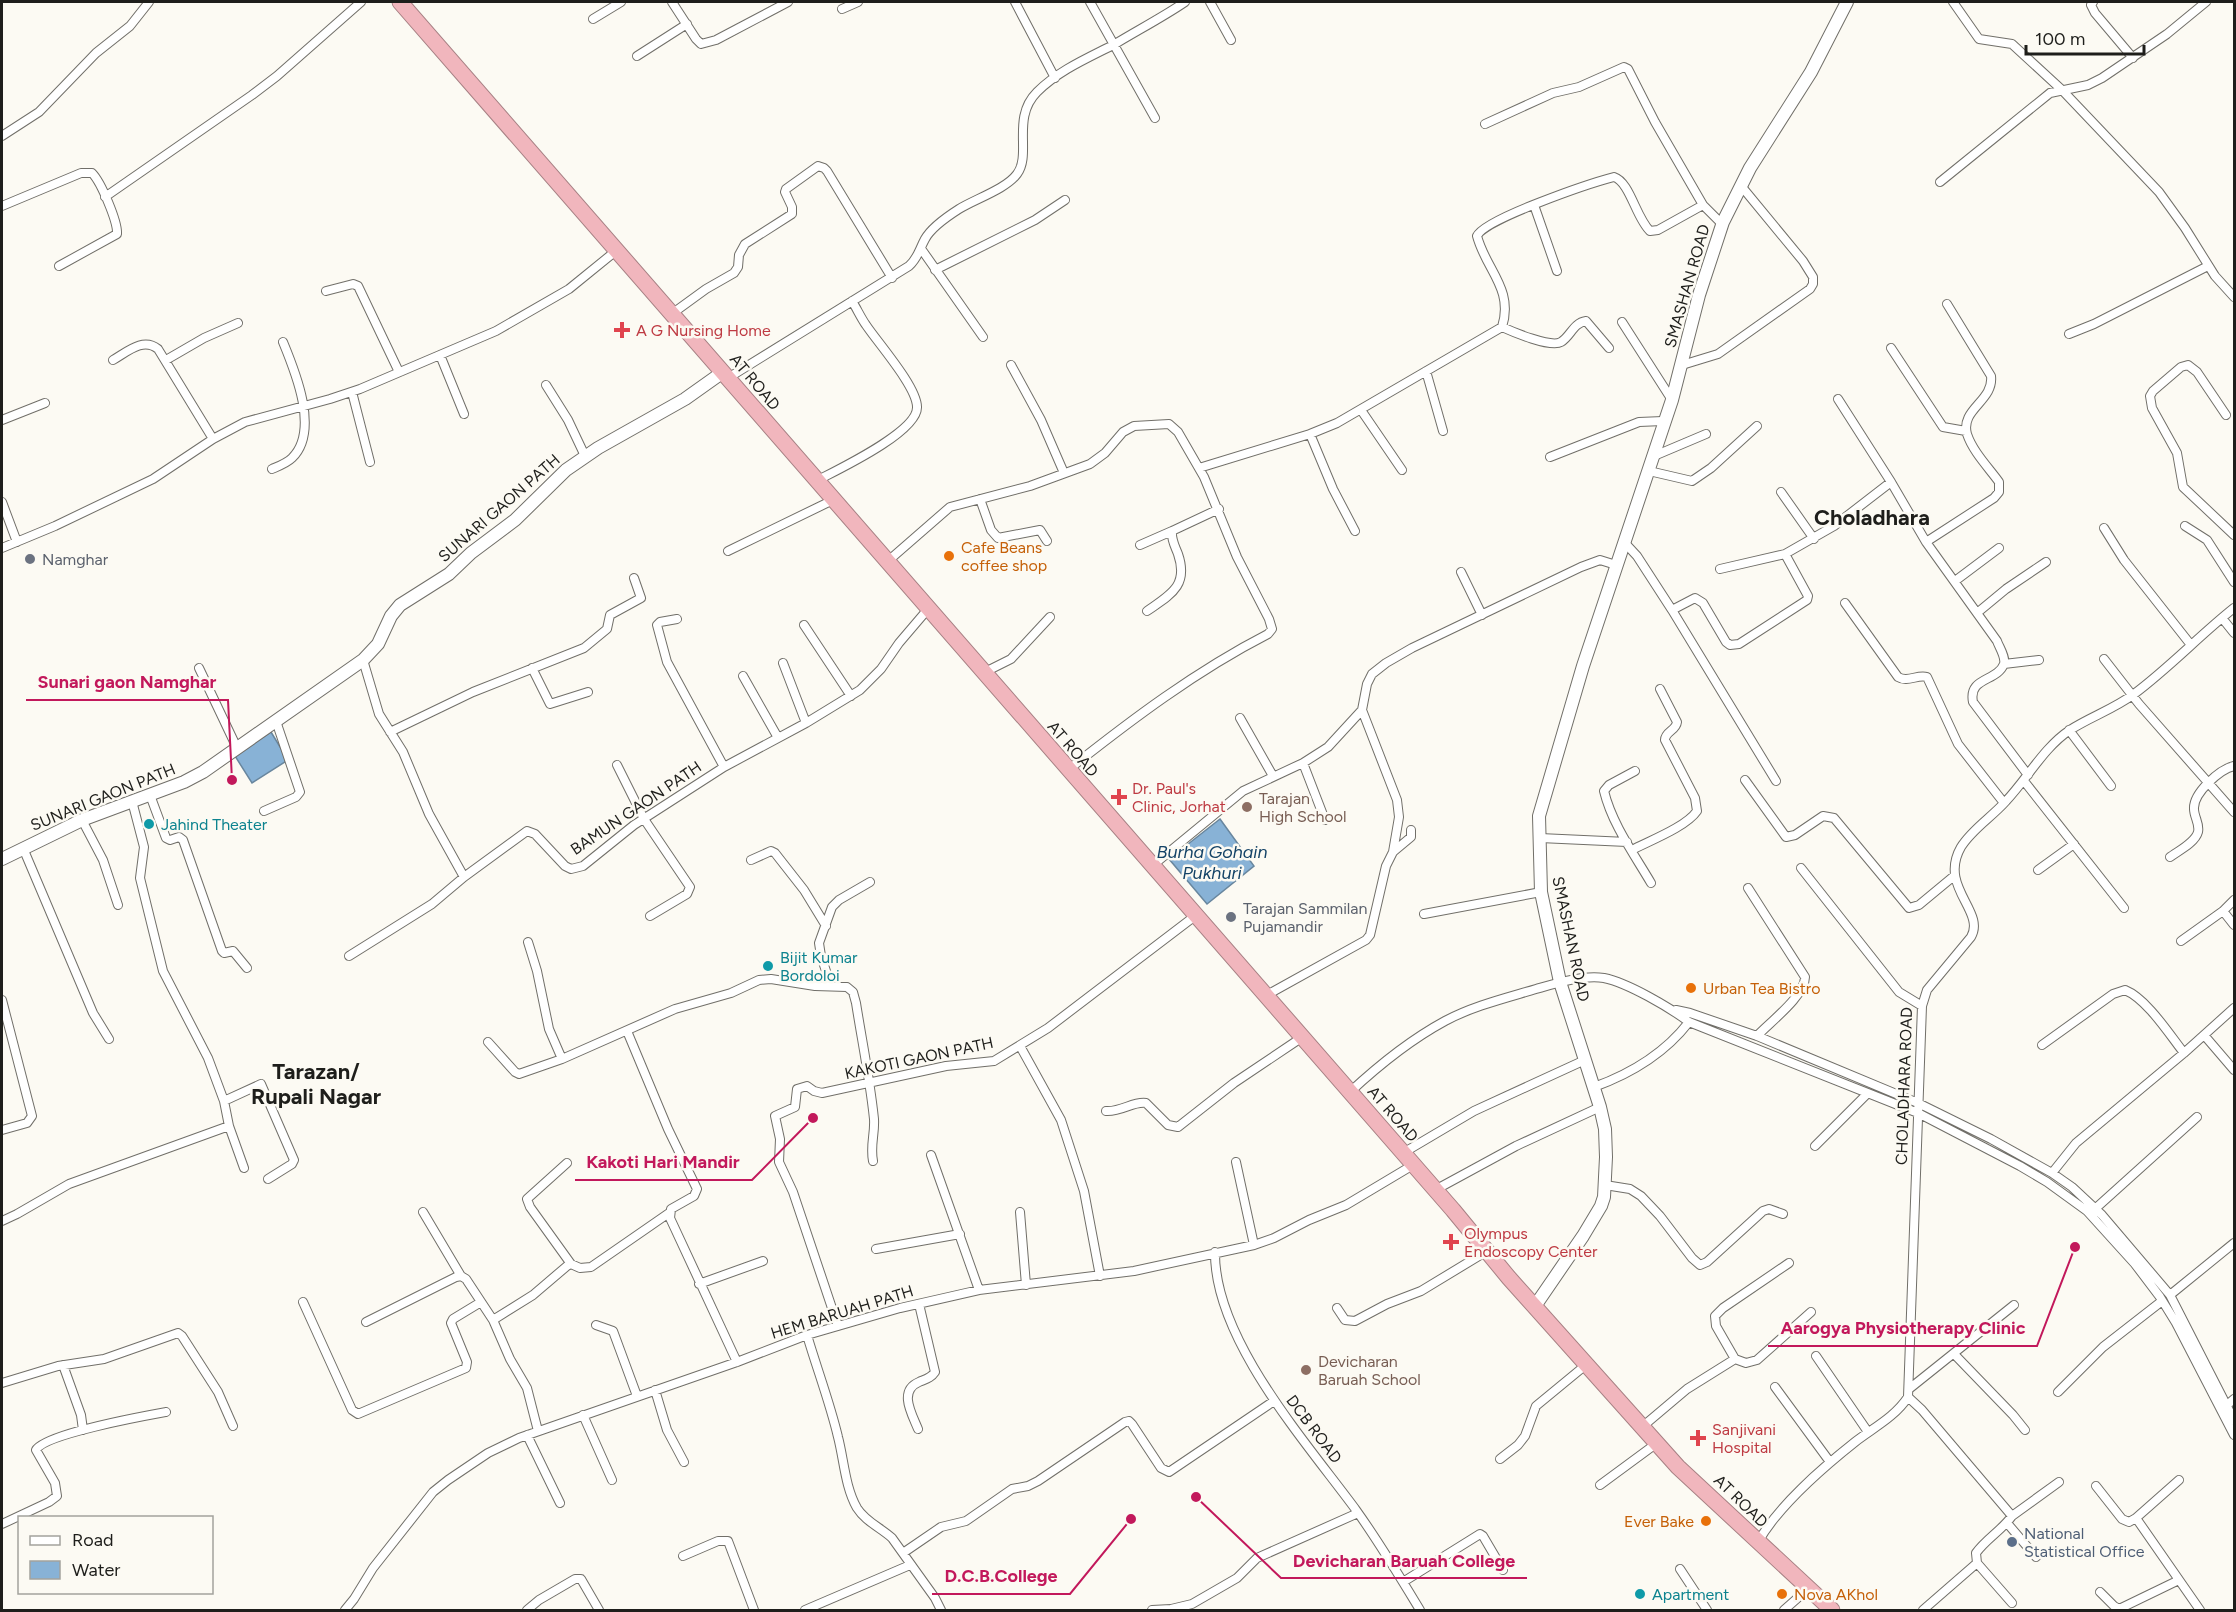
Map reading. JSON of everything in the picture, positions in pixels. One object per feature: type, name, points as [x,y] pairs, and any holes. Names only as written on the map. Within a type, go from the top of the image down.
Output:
[{"type":"highway","name":"AT ROAD","points":[[400,2],[1436,1190],[1534,1306],[1678,1467],[1832,1611]]},
{"type":"street","points":[[2,136],[39,112],[90,58],[130,26],[149,2]]},
{"type":"street","points":[[105,197],[252,95],[361,2]]},
{"type":"street","points":[[593,19],[621,2]]},
{"type":"street","points":[[672,2],[701,44],[708,43],[788,2]]},
{"type":"street","points":[[842,9],[858,2]]},
{"type":"street","points":[[1016,2],[1055,78]]},
{"type":"street","points":[[1090,2],[1155,118]]},
{"type":"street","points":[[726,375],[892,278],[918,258],[925,239],[933,229],[957,210],[1008,183],[1017,174],[1023,157],[1021,131],[1025,112],[1037,92],[1074,65],[1185,2]]},
{"type":"street","points":[[1210,2],[1231,40]]},
{"type":"street","name":"SMASHAN ROAD","points":[[1534,1306],[1601,1206],[1605,1185],[1605,1129],[1560,982],[1541,892],[1539,816],[1583,666],[1654,456],[1663,421],[1672,400],[1699,295],[1722,224],[1750,168],[1811,72],[1847,2]]},
{"type":"street","points":[[1953,2],[1979,39],[2012,44],[2062,90],[2159,192],[2185,228],[2208,266],[2235,297]]},
{"type":"street","points":[[2093,2],[2091,5],[2095,13],[2133,58]]},
{"type":"street","points":[[1940,182],[2050,93],[2095,83],[2167,34],[2206,2]]},
{"type":"street","points":[[637,56],[687,24]]},
{"type":"street","points":[[1485,124],[1554,93],[1580,87],[1624,67],[1628,69],[1655,122],[1703,205],[1722,224]]},
{"type":"street","points":[[673,313],[706,289],[734,273],[745,244],[792,214],[786,189],[818,166],[827,171],[892,278]]},
{"type":"street","points":[[2,206],[87,172],[95,177],[117,228],[117,234],[59,266]]},
{"type":"street","points":[[1502,327],[1505,308],[1503,290],[1484,256],[1477,236],[1484,227],[1534,205],[1614,177],[1621,181],[1650,231],[1658,230],[1703,205]]},
{"type":"street","points":[[1682,365],[1718,354],[1810,289],[1813,284],[1813,277],[1803,261],[1742,187]]},
{"type":"street","points":[[936,270],[1035,220],[1065,201]]},
{"type":"street","points":[[1534,205],[1557,271]]},
{"type":"street","points":[[2,548],[153,479],[228,429],[260,417],[352,392],[496,331],[551,300],[588,275],[617,250]]},
{"type":"street","points":[[922,250],[983,337]]},
{"type":"street","points":[[2069,334],[2094,324],[2208,266]]},
{"type":"street","points":[[326,291],[353,284],[358,286],[399,372]]},
{"type":"street","points":[[816,481],[852,463],[902,431],[910,424],[918,409],[905,379],[865,324],[852,301]]},
{"type":"street","points":[[1926,542],[1994,498],[1999,492],[1999,482],[1974,447],[1966,431],[1969,415],[1990,389],[1991,376],[1947,304]]},
{"type":"street","points":[[1502,327],[1557,344],[1580,322],[1586,321],[1609,348]]},
{"type":"street","points":[[1622,322],[1672,400]]},
{"type":"street","points":[[166,360],[204,338],[238,323]]},
{"type":"street","points":[[1198,468],[1310,434],[1361,410],[1502,327]]},
{"type":"street","points":[[272,469],[286,463],[297,452],[303,431],[304,406],[299,384],[283,342]]},
{"type":"street","points":[[113,360],[147,343],[158,349],[213,439]]},
{"type":"street","points":[[1891,348],[1943,427],[1966,431]]},
{"type":"street","points":[[440,355],[464,414]]},
{"type":"street","points":[[1011,365],[1041,420],[1064,473]]},
{"type":"street","points":[[2226,415],[2197,372],[2188,365],[2181,367],[2150,396],[2152,408],[2177,453],[2182,468],[2183,487],[2235,535]]},
{"type":"street","points":[[1426,371],[1443,431]]},
{"type":"street","name":"SUNARI GAON PATH","points":[[2,859],[82,820],[194,777],[363,660],[378,644],[391,616],[400,605],[449,574],[471,553],[515,520],[566,470],[585,456],[726,375]]},
{"type":"street","points":[[546,384],[568,420],[585,456]]},
{"type":"street","points":[[352,392],[370,462]]},
{"type":"street","points":[[1838,399],[1926,542],[1997,641],[2004,656],[2004,664],[1997,672],[1974,688],[1973,702],[2074,844],[2124,908]]},
{"type":"street","points":[[2,420],[45,403]]},
{"type":"street","points":[[1361,410],[1402,470]]},
{"type":"street","points":[[1550,458],[1639,422],[1663,421]]},
{"type":"street","points":[[888,561],[950,507],[1030,486],[1098,459],[1123,432],[1134,426],[1169,424],[1178,432],[1219,509],[1237,556],[1271,622],[1271,631],[1225,656],[1128,723],[1068,770]]},
{"type":"street","points":[[1649,471],[1692,481],[1711,468],[1757,426]]},
{"type":"street","points":[[1310,434],[1333,489],[1355,531]]},
{"type":"street","points":[[1654,456],[1706,434]]},
{"type":"street","points":[[1720,569],[1785,554],[1814,539],[1891,482]]},
{"type":"street","points":[[1781,492],[1814,539]]},
{"type":"street","points":[[980,499],[991,530],[998,538],[1040,530],[1047,541]]},
{"type":"street","points":[[728,551],[833,500]]},
{"type":"street","points":[[2,502],[17,542]]},
{"type":"street","points":[[1140,545],[1219,509]]},
{"type":"street","points":[[2185,526],[2207,540],[2235,582]]},
{"type":"street","points":[[2104,528],[2124,560],[2192,645]]},
{"type":"street","points":[[1147,611],[1174,591],[1181,578],[1180,560],[1172,540],[1172,531]]},
{"type":"street","points":[[1624,542],[1637,556],[1672,610],[1776,781]]},
{"type":"street","points":[[1955,581],[2000,548]]},
{"type":"street","points":[[1672,610],[1695,598],[1703,603],[1726,642],[1730,645],[1739,644],[1807,600],[1808,596],[1785,554]]},
{"type":"street","points":[[1152,866],[1243,791],[1303,763],[1333,743],[1362,710],[1368,679],[1378,669],[1412,648],[1597,560],[1616,565]]},
{"type":"street","points":[[1977,613],[2006,589],[2046,562]]},
{"type":"street","points":[[1461,572],[1482,615]]},
{"type":"street","points":[[390,732],[473,692],[584,648],[607,629],[610,615],[641,598],[634,578]]},
{"type":"street","points":[[1845,603],[1898,677],[1905,680],[1921,676],[1927,677],[1958,744],[2004,803]]},
{"type":"street","points":[[1745,780],[1786,837],[1795,835],[1823,816],[1834,818],[1909,908],[1919,905],[1954,876],[1955,863],[1962,847],[2004,803],[2051,747],[2069,730],[2132,695],[2235,608]]},
{"type":"street","name":"BAMUN GAON PATH","points":[[464,877],[527,831],[535,834],[565,866],[571,869],[577,868],[644,819],[724,767],[851,696],[881,669],[898,643],[928,609]]},
{"type":"street","points":[[983,673],[1011,659],[1050,617]]},
{"type":"street","points":[[2222,618],[2235,633]]},
{"type":"street","points":[[677,619],[660,622],[657,626],[664,652],[675,678],[724,767]]},
{"type":"street","points":[[804,625],[851,696]]},
{"type":"street","points":[[2103,659],[2235,812]]},
{"type":"street","points":[[349,956],[432,904],[464,877],[429,814],[403,752],[379,714],[363,660]]},
{"type":"street","points":[[2004,664],[2039,660]]},
{"type":"street","points":[[783,663],[806,723]]},
{"type":"street","points":[[199,668],[237,748]]},
{"type":"street","points":[[532,668],[550,704],[588,692]]},
{"type":"street","points":[[743,676],[777,736]]},
{"type":"street","points":[[1540,838],[1629,846],[1675,828],[1691,818],[1697,811],[1695,798],[1665,740],[1666,735],[1675,728],[1677,723],[1660,689]]},
{"type":"street","points":[[1265,996],[1366,940],[1372,927],[1381,882],[1393,852],[1399,817],[1397,800],[1362,710]]},
{"type":"street","points":[[1240,718],[1274,776]]},
{"type":"street","points":[[264,812],[296,797],[300,792],[276,721]]},
{"type":"street","points":[[2069,730],[2111,786]]},
{"type":"street","points":[[1303,763],[1325,820]]},
{"type":"street","points":[[617,765],[644,819],[690,887],[687,894],[650,916]]},
{"type":"street","points":[[2170,857],[2198,834],[2193,806],[2198,794],[2228,768],[2235,766]]},
{"type":"street","points":[[1635,771],[1610,784],[1604,791],[1629,846],[1651,883]]},
{"type":"street","points":[[150,795],[166,838],[170,840],[179,837],[183,840],[222,951],[224,953],[233,951],[248,968]]},
{"type":"street","points":[[132,801],[144,847],[140,878],[163,971],[208,1058],[224,1101],[229,1126],[243,1168]]},
{"type":"street","points":[[82,820],[104,860],[118,905]]},
{"type":"street","points":[[1393,852],[1410,840],[1411,830]]},
{"type":"street","points":[[2038,870],[2074,844]]},
{"type":"street","points":[[23,848],[93,1013],[109,1040]]},
{"type":"street","points":[[751,860],[771,851],[775,853],[804,890],[826,926]]},
{"type":"street","points":[[1801,868],[1899,992],[1922,1006]]},
{"type":"street","name":"CHOLADHARA ROAD","points":[[1908,1393],[1922,1006],[1927,990],[1971,937],[1975,927],[1954,876]]},
{"type":"street","points":[[831,986],[819,943],[835,903],[870,882]]},
{"type":"street","points":[[1748,888],[1805,977],[1805,984],[1800,993],[1757,1036]]},
{"type":"street","points":[[1424,914],[1541,892]]},
{"type":"street","points":[[2181,941],[2235,900]]},
{"type":"street","points":[[2223,911],[2235,925]]},
{"type":"street","name":"KAKOTI GAON PATH","points":[[838,1326],[797,1203],[779,1162],[780,1139],[776,1116],[795,1107],[796,1091],[800,1087],[807,1086],[822,1093],[946,1066],[994,1061],[1020,1047],[1056,1022],[1195,916]]},
{"type":"street","points":[[528,942],[537,971],[549,1029],[562,1059]]},
{"type":"street","points":[[1350,1092],[1409,1043],[1447,1020],[1491,1002],[1560,982],[1592,977],[1614,981],[1672,1010],[1689,1023],[1917,1113],[2020,1166],[2087,1211],[2135,1263],[2162,1301],[2235,1435]]},
{"type":"street","points":[[488,1042],[517,1074],[562,1059],[675,1009],[731,993],[759,980],[771,979],[815,986],[847,987],[853,992],[869,1083],[874,1121],[871,1142],[873,1161]]},
{"type":"street","points":[[2042,1045],[2113,994],[2125,990],[2133,994],[2153,1014],[2184,1053]]},
{"type":"street","points":[[2,1000],[32,1116],[27,1123],[2,1130]]},
{"type":"street","points":[[2052,1173],[2076,1143],[2235,1008]]},
{"type":"street","points":[[1672,1010],[1690,1013],[1757,1036],[1918,1103],[1991,1139],[2052,1173],[2072,1187],[2096,1208],[2170,1295],[2231,1402],[2235,1420]]},
{"type":"street","points":[[1594,1087],[1619,1078],[1636,1068],[1689,1023]]},
{"type":"street","points":[[567,1163],[527,1199],[530,1207],[571,1264],[580,1268],[591,1267],[673,1208],[694,1196],[697,1188],[668,1129],[627,1031]]},
{"type":"street","points":[[2204,1035],[2235,1070]]},
{"type":"street","points":[[1106,1111],[1118,1112],[1141,1102],[1149,1105],[1168,1125],[1178,1127],[1234,1083],[1302,1038]]},
{"type":"street","points":[[1020,1047],[1061,1120],[1084,1191],[1100,1276]]},
{"type":"street","name":"HEM BARUAH PATH","points":[[345,1611],[373,1568],[433,1492],[488,1454],[527,1435],[737,1362],[807,1335],[919,1304],[979,1290],[1134,1271],[1254,1245],[1274,1238],[1346,1205],[1474,1112],[1585,1060]]},
{"type":"street","points":[[224,1101],[261,1084],[294,1160],[292,1164],[268,1179]]},
{"type":"street","points":[[1815,1146],[1868,1094]]},
{"type":"street","points":[[1436,1190],[1516,1146],[1600,1107]]},
{"type":"street","points":[[2096,1208],[2197,1116]]},
{"type":"street","points":[[2,1221],[69,1184],[229,1126]]},
{"type":"street","points":[[931,1155],[979,1290]]},
{"type":"street","points":[[1236,1162],[1254,1245]]},
{"type":"street","points":[[1605,1185],[1630,1189],[1641,1196],[1700,1265],[1707,1262],[1762,1211],[1769,1209],[1783,1214]]},
{"type":"street","points":[[423,1212],[461,1276],[469,1282],[493,1320],[510,1359],[529,1393],[538,1431]]},
{"type":"street","points":[[1020,1212],[1026,1285]]},
{"type":"street","points":[[669,1213],[699,1284],[737,1362]]},
{"type":"street","points":[[876,1249],[960,1234]]},
{"type":"street","points":[[2170,1295],[2235,1243]]},
{"type":"street","points":[[1337,1308],[1345,1320],[1355,1321],[1387,1304],[1421,1291],[1486,1251]]},
{"type":"street","name":"DCB ROAD","points":[[1215,1252],[1215,1271],[1225,1311],[1274,1401],[1358,1513],[1420,1611]]},
{"type":"street","points":[[699,1284],[763,1261]]},
{"type":"street","points":[[1790,1263],[1723,1308],[1715,1316],[1716,1326],[1735,1359],[1746,1363],[1757,1360],[1811,1312]]},
{"type":"street","points":[[493,1320],[533,1295],[571,1264]]},
{"type":"street","points":[[366,1322],[461,1276]]},
{"type":"street","points":[[2058,1392],[2103,1347],[2162,1301]]},
{"type":"street","points":[[303,1302],[352,1410],[358,1414],[466,1368],[466,1359],[452,1323],[453,1319],[482,1302]]},
{"type":"street","points":[[918,1429],[908,1404],[908,1393],[912,1385],[931,1377],[935,1372],[919,1304]]},
{"type":"street","points":[[1758,1542],[1765,1530],[1792,1500],[1830,1462],[1891,1417],[1908,1393],[2014,1305]]},
{"type":"street","points":[[596,1325],[613,1330],[637,1396]]},
{"type":"street","points":[[2,1383],[63,1365],[104,1359],[178,1333],[218,1392],[233,1426]]},
{"type":"street","points":[[807,1335],[838,1437],[841,1460],[856,1507],[864,1517],[884,1530],[903,1553],[935,1598],[941,1611]]},
{"type":"street","points":[[1955,1355],[2025,1430]]},
{"type":"street","points":[[1816,1356],[1868,1432]]},
{"type":"street","points":[[1642,1427],[1687,1389],[1735,1359]]},
{"type":"street","points":[[1500,1459],[1518,1445],[1525,1436],[1536,1406],[1587,1364]]},
{"type":"street","points":[[63,1365],[81,1415],[83,1430]]},
{"type":"street","points":[[1776,1387],[1830,1462]]},
{"type":"street","points":[[655,1390],[667,1430],[684,1462]]},
{"type":"street","points":[[1908,1393],[2036,1557]]},
{"type":"street","points":[[903,1553],[941,1527],[966,1521],[1012,1489],[1033,1484],[1125,1422],[1129,1421],[1132,1424],[1161,1467],[1169,1472],[1274,1401]]},
{"type":"street","points":[[19,1516],[57,1496],[57,1489],[38,1455],[37,1447],[83,1430],[166,1412]]},
{"type":"street","points":[[583,1415],[612,1480]]},
{"type":"street","points":[[527,1435],[560,1503]]},
{"type":"street","points":[[1600,1485],[1657,1443]]},
{"type":"street","points":[[2096,1486],[2125,1522],[2136,1518],[2179,1480]]},
{"type":"street","points":[[2012,1603],[1977,1563],[1976,1553],[1984,1542],[2009,1520],[2059,1482]]},
{"type":"street","points":[[1152,1611],[1171,1610],[1192,1604],[1237,1578],[1257,1558],[1358,1513]]},
{"type":"street","points":[[2,1524],[18,1517]]},
{"type":"street","points":[[2136,1518],[2200,1611]]},
{"type":"street","points":[[1403,1582],[1480,1534],[1503,1570]]},
{"type":"street","points":[[683,1556],[718,1541],[728,1541],[754,1611]]},
{"type":"street","points":[[1923,1611],[1977,1563]]},
{"type":"street","points":[[805,1611],[910,1565]]},
{"type":"street","points":[[1680,1569],[1707,1611]]},
{"type":"street","points":[[527,1611],[539,1600],[570,1581],[582,1579],[599,1611]]},
{"type":"street","points":[[2100,1592],[2119,1609],[2179,1580]]},
{"type":"street","points":[[1784,1611],[1809,1588]]},
{"type":"water","points":[[271,732],[288,760],[252,783],[235,756]]},
{"type":"water","name":"Burha Gohain Pukhuri","points":[[1220,819],[1254,866],[1207,904],[1169,859]]},
{"type":"place","name":"A G Nursing Home","points":[[622,330]]},
{"type":"place","name":"Cafe Beans coffee shop","points":[[949,556]]},
{"type":"place","name":"Namghar","points":[[30,559]]},
{"type":"place","name":"Sunari gaon Namghar","points":[[232,780]]},
{"type":"place","name":"Dr. Paul's Clinic, Jorhat","points":[[1119,797]]},
{"type":"place","name":"Tarajan High School","points":[[1247,807]]},
{"type":"place","name":"Jahind Theater","points":[[149,824]]},
{"type":"place","name":"Tarajan Sammilan Pujamandir","points":[[1231,917]]},
{"type":"place","name":"Bijit Kumar Bordoloi","points":[[768,966]]},
{"type":"place","name":"Urban Tea Bistro","points":[[1691,988]]},
{"type":"place","name":"Kakoti Hari Mandir","points":[[813,1118]]},
{"type":"place","name":"Olympus Endoscopy Center","points":[[1451,1242]]},
{"type":"place","name":"Aarogya Physiotherapy Clinic","points":[[2075,1247]]},
{"type":"place","name":"Devicharan Baruah School","points":[[1306,1370]]},
{"type":"place","name":"Sanjivani Hospital","points":[[1698,1438]]},
{"type":"place","name":"Devicharan Baruah College","points":[[1196,1497]]},
{"type":"place","name":"D.C.B.College","points":[[1131,1519]]},
{"type":"place","name":"Ever Bake","points":[[1706,1521]]},
{"type":"place","name":"National Statistical Office","points":[[2012,1542]]},
{"type":"place","name":"Apartment","points":[[1640,1594]]},
{"type":"place","name":"Nova AKhol","points":[[1782,1594]]},
{"type":"district","name":"Choladhara","points":[[1872,517]]},
{"type":"district","name":"Tarazan/ Rupali Nagar","points":[[316,1084]]}]
